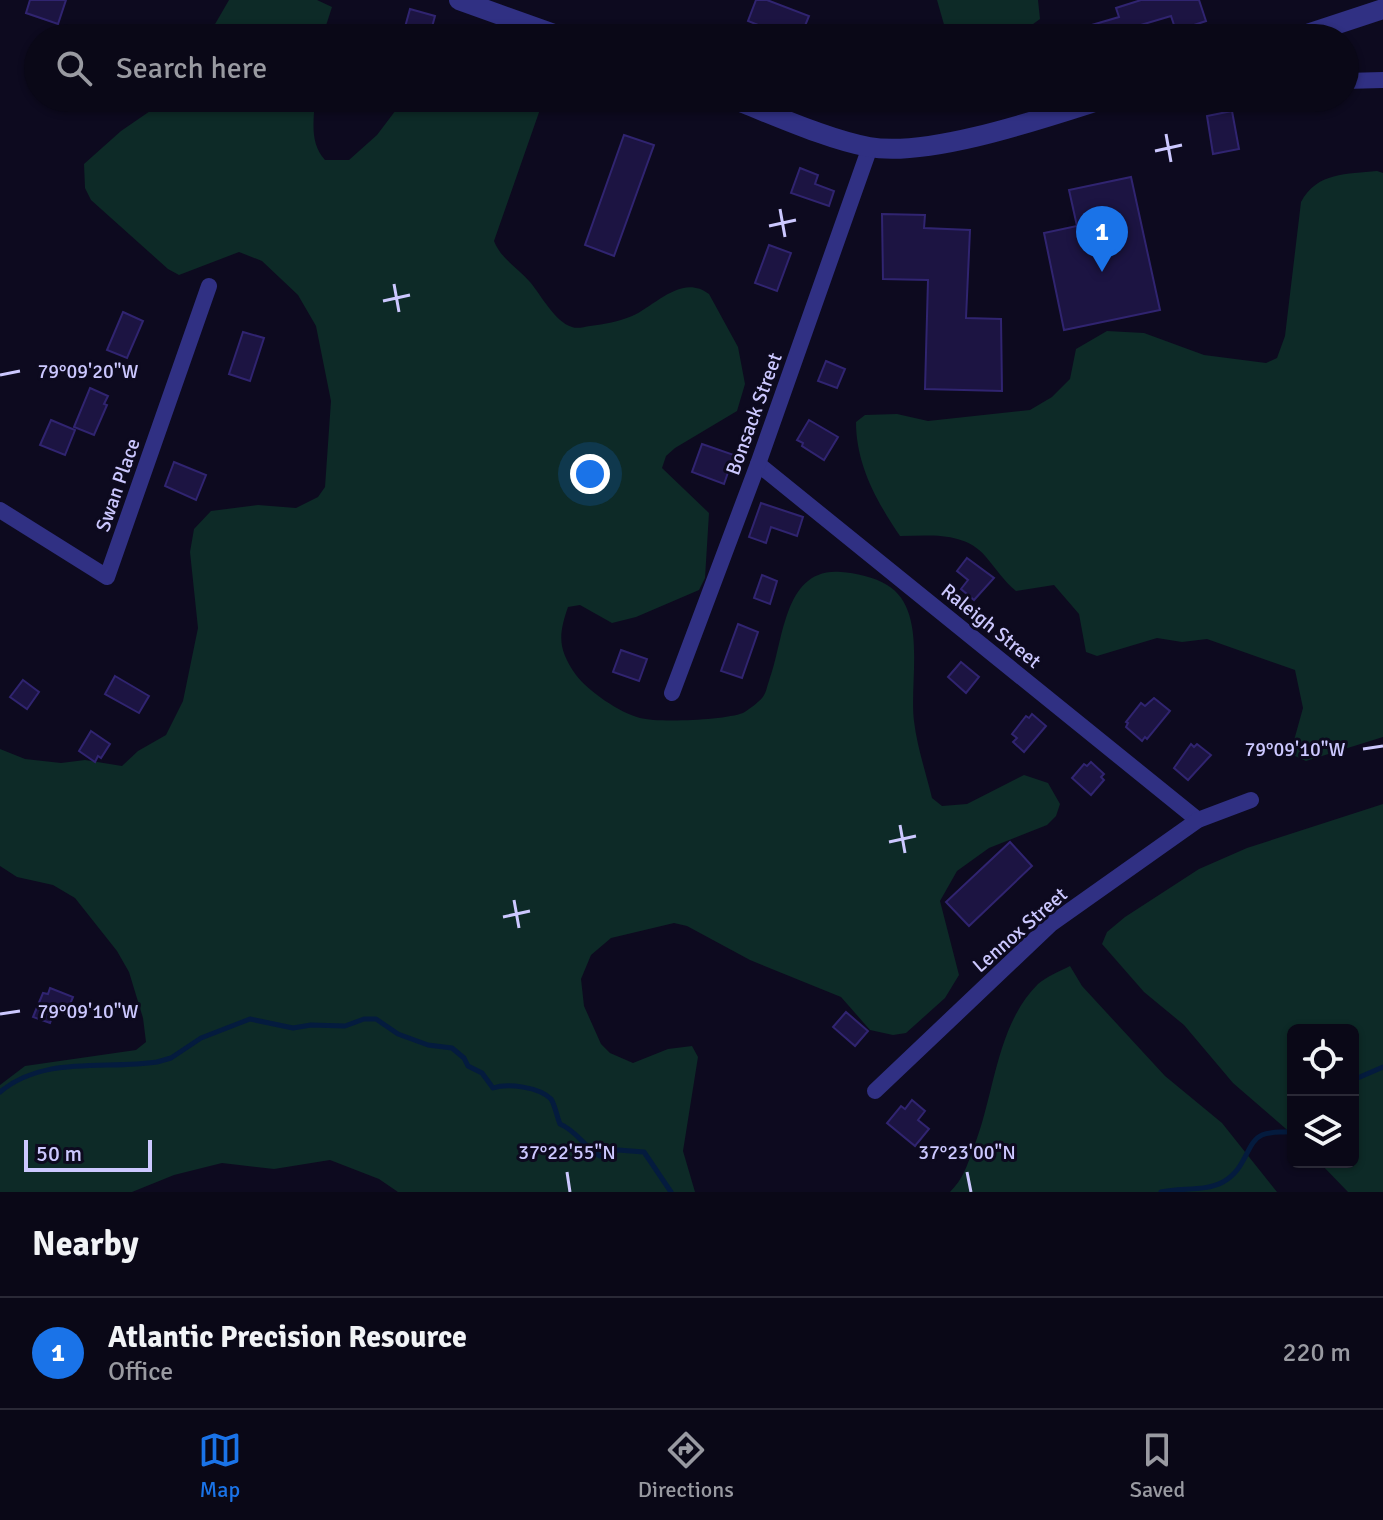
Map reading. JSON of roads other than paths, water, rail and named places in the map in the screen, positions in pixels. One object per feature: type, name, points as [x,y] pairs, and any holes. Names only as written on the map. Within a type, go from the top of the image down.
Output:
[{"type":"street","points":[[459,0],[526,24]]},
{"type":"street","points":[[1337,24],[1383,9]]},
{"type":"street","points":[[1359,81],[1383,80]]},
{"type":"street","points":[[770,112],[870,147],[939,144],[1056,112]]},
{"type":"street","name":"Bonsack Street","points":[[672,693],[758,464],[870,147]]},
{"type":"street","name":"Swan Place","points":[[0,510],[107,577],[209,286]]},
{"type":"street","name":"Raleigh Street","points":[[758,464],[1198,820]]},
{"type":"street","name":"Lennox Street","points":[[875,1091],[1051,924],[1198,820],[1251,800]]},
{"type":"waterway","points":[[0,1092],[17,1080],[56,1068],[137,1064],[171,1058],[201,1038],[250,1019],[293,1028],[345,1026],[364,1019],[376,1019],[398,1034],[428,1045],[452,1048],[468,1066],[482,1073],[493,1088],[523,1087],[546,1095],[551,1099],[560,1124],[600,1156],[618,1150],[644,1152],[671,1192]]},
{"type":"waterway","points":[[1359,1077],[1383,1067]]},
{"type":"waterway","points":[[1161,1192],[1208,1187],[1223,1182],[1237,1170],[1257,1138],[1287,1132]]},
{"type":"place","name":"Atlantic Precision Resource","points":[[1102,272]]}]
